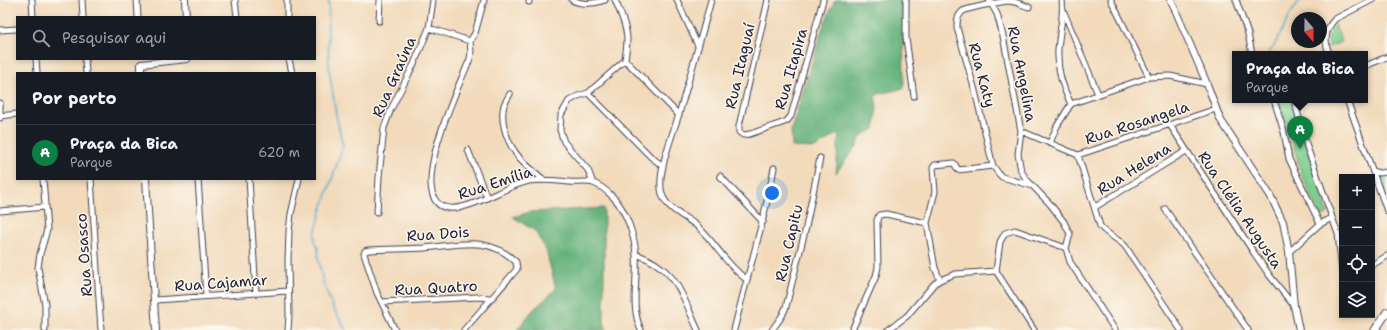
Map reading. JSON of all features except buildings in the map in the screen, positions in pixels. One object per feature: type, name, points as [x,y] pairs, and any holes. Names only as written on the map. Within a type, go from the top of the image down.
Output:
[{"type":"main road","points":[[1375,330],[1387,312]]},
{"type":"street","points":[[32,0],[33,16]]},
{"type":"street","points":[[82,0],[83,16]]},
{"type":"street","points":[[137,0],[138,16]]},
{"type":"street","points":[[185,0],[186,16]]},
{"type":"street","points":[[235,0],[237,16]]},
{"type":"street","points":[[287,0],[287,16]]},
{"type":"street","points":[[378,21],[380,0]]},
{"type":"street","name":"Rua Graúna","points":[[377,212],[384,128],[391,109],[414,64],[429,28],[433,0]]},
{"type":"street","name":"Rua Emília","points":[[484,0],[475,33],[470,40],[470,58],[443,126],[433,162],[430,177],[432,194],[435,200],[438,204],[453,209],[475,204],[530,181],[544,180],[593,183]]},
{"type":"street","points":[[572,0],[581,3],[592,3],[605,0]]},
{"type":"street","points":[[615,0],[626,28],[627,38],[625,60],[588,93],[578,96],[567,104],[560,115],[560,130],[564,142],[585,167],[593,183],[612,197],[620,206],[631,230],[636,254],[636,316],[641,330]]},
{"type":"street","points":[[677,0],[698,46]]},
{"type":"street","points":[[711,0],[679,115],[663,166],[660,186],[668,205],[696,225],[709,238],[736,272],[746,279]]},
{"type":"street","name":"Rua Itaguaí","points":[[742,135],[739,132],[739,126],[768,0]]},
{"type":"street","name":"Rua Itapira","points":[[742,135],[750,134],[782,123],[787,121],[792,116],[823,0]]},
{"type":"street","points":[[906,0],[906,38],[914,96]]},
{"type":"street","points":[[1062,0],[1063,10],[1058,61],[1062,83],[1071,104]]},
{"type":"street","points":[[1111,0],[1149,77]]},
{"type":"street","points":[[1171,0],[1224,127],[1263,184],[1283,222],[1289,252],[1294,306],[1299,330]]},
{"type":"street","points":[[1236,0],[1248,34],[1251,51]]},
{"type":"street","points":[[1328,51],[1326,47],[1326,35],[1331,23],[1335,19],[1372,0]]},
{"type":"street","name":"Rua Katy","points":[[993,166],[975,92],[957,28],[957,20],[959,15],[967,10],[990,2],[1008,1],[1029,6]]},
{"type":"street","name":"Rua Angelina","points":[[990,2],[997,14],[1002,31],[1021,131],[1018,154],[1021,171],[1027,180],[1055,210],[1068,228],[1069,238],[1066,248]]},
{"type":"street","points":[[1063,10],[1098,94]]},
{"type":"street","points":[[429,28],[470,40]]},
{"type":"street","points":[[0,30],[16,29]]},
{"type":"street","points":[[1368,65],[1387,58]]},
{"type":"street","points":[[36,60],[37,72]]},
{"type":"street","points":[[85,60],[86,72]]},
{"type":"street","points":[[141,72],[140,61],[164,60]]},
{"type":"street","points":[[289,60],[292,72]]},
{"type":"street","points":[[625,60],[679,115]]},
{"type":"street","points":[[1050,142],[1057,126],[1071,104],[1098,94],[1149,77],[1170,76],[1207,84]]},
{"type":"street","points":[[588,93],[651,157],[663,166]]},
{"type":"street","points":[[510,94],[505,104],[503,114],[507,138],[515,153],[544,180]]},
{"type":"street","points":[[0,103],[0,116],[16,114]]},
{"type":"street","points":[[1275,103],[1284,132],[1289,159],[1320,224]]},
{"type":"street","points":[[1295,103],[1307,147],[1338,234],[1339,246]]},
{"type":"street","points":[[1348,103],[1387,211]]},
{"type":"street","name":"Rua Rosangela","points":[[1021,131],[1078,155],[1216,109]]},
{"type":"street","name":"Rua Clélia Augusta","points":[[1170,125],[1270,276],[1294,306]]},
{"type":"street","points":[[468,150],[487,198]]},
{"type":"street","name":"Rua Helena","points":[[1095,207],[1186,151]]},
{"type":"street","points":[[1078,155],[1100,226],[1103,230],[1119,240],[1125,246],[1181,330]]},
{"type":"street","name":"Rua Capitu","points":[[772,330],[782,316],[786,307],[806,227],[820,158]]},
{"type":"street","points":[[940,280],[935,268],[927,223],[935,192],[933,168],[937,164],[954,163],[958,170],[993,166],[1002,177],[1034,187]]},
{"type":"street","points":[[734,330],[762,222],[774,168]]},
{"type":"street","points":[[1373,171],[1379,173],[1387,172]]},
{"type":"street","points":[[720,176],[762,222]]},
{"type":"street","points":[[43,180],[47,230],[40,254],[38,268],[45,305],[45,330]]},
{"type":"street","name":"Rua Osasco","points":[[92,180],[101,330]]},
{"type":"street","points":[[146,180],[156,330]]},
{"type":"street","points":[[198,180],[206,296]]},
{"type":"street","points":[[249,180],[256,293]]},
{"type":"street","points":[[288,330],[289,231],[291,214],[299,180]]},
{"type":"street","points":[[0,211],[45,207]]},
{"type":"street","points":[[1166,209],[1248,330]]},
{"type":"street","points":[[852,330],[876,276],[878,267],[878,216],[886,214],[927,223]]},
{"type":"street","points":[[1289,252],[1320,224],[1332,218]]},
{"type":"street","points":[[1034,330],[996,271],[1001,239],[1005,233],[1010,231],[1015,230],[1066,248],[1070,262],[1115,330]]},
{"type":"street","name":"Rua Dois","points":[[382,302],[377,293],[365,260],[364,253],[369,250],[424,248],[479,243],[495,247],[505,252],[516,262],[517,266],[514,272],[490,298]]},
{"type":"street","points":[[636,254],[659,265],[677,283],[698,330]]},
{"type":"street","points":[[1375,263],[1387,256]]},
{"type":"street","points":[[888,330],[907,316],[934,284],[940,280],[955,274],[996,271]]},
{"type":"street","name":"Rua Cajamar","points":[[155,300],[288,291]]},
{"type":"street","name":"Rua Quatro","points":[[382,302],[478,297],[490,298]]},
{"type":"street","points":[[464,330],[490,298]]},
{"type":"street","points":[[382,302],[395,330]]},
{"type":"green space","points":[[835,0],[903,0],[904,88],[875,95],[877,107],[875,129],[861,136],[857,146],[836,173],[839,133],[815,148],[792,147],[791,130],[823,27]]},
{"type":"green space","points":[[1335,25],[1342,42],[1329,47],[1329,35]]},
{"type":"green space","points":[[1279,103],[1293,103],[1328,213],[1325,215],[1321,216],[1303,179]]},
{"type":"green space","points":[[1387,175],[1386,193],[1380,188],[1378,177]]},
{"type":"green space","points":[[604,208],[604,320],[606,330],[517,330],[531,312],[556,289],[546,250],[535,231],[513,217],[530,212]]},
{"type":"waterway","points":[[329,0],[329,68],[336,115],[343,146],[321,212],[315,234],[315,240],[318,248],[318,258],[324,286],[333,308],[346,330]]},
{"type":"waterway","points":[[1270,51],[1291,13],[1300,0]]},
{"type":"place","name":"Praça da Bica","points":[[1300,149]]}]
